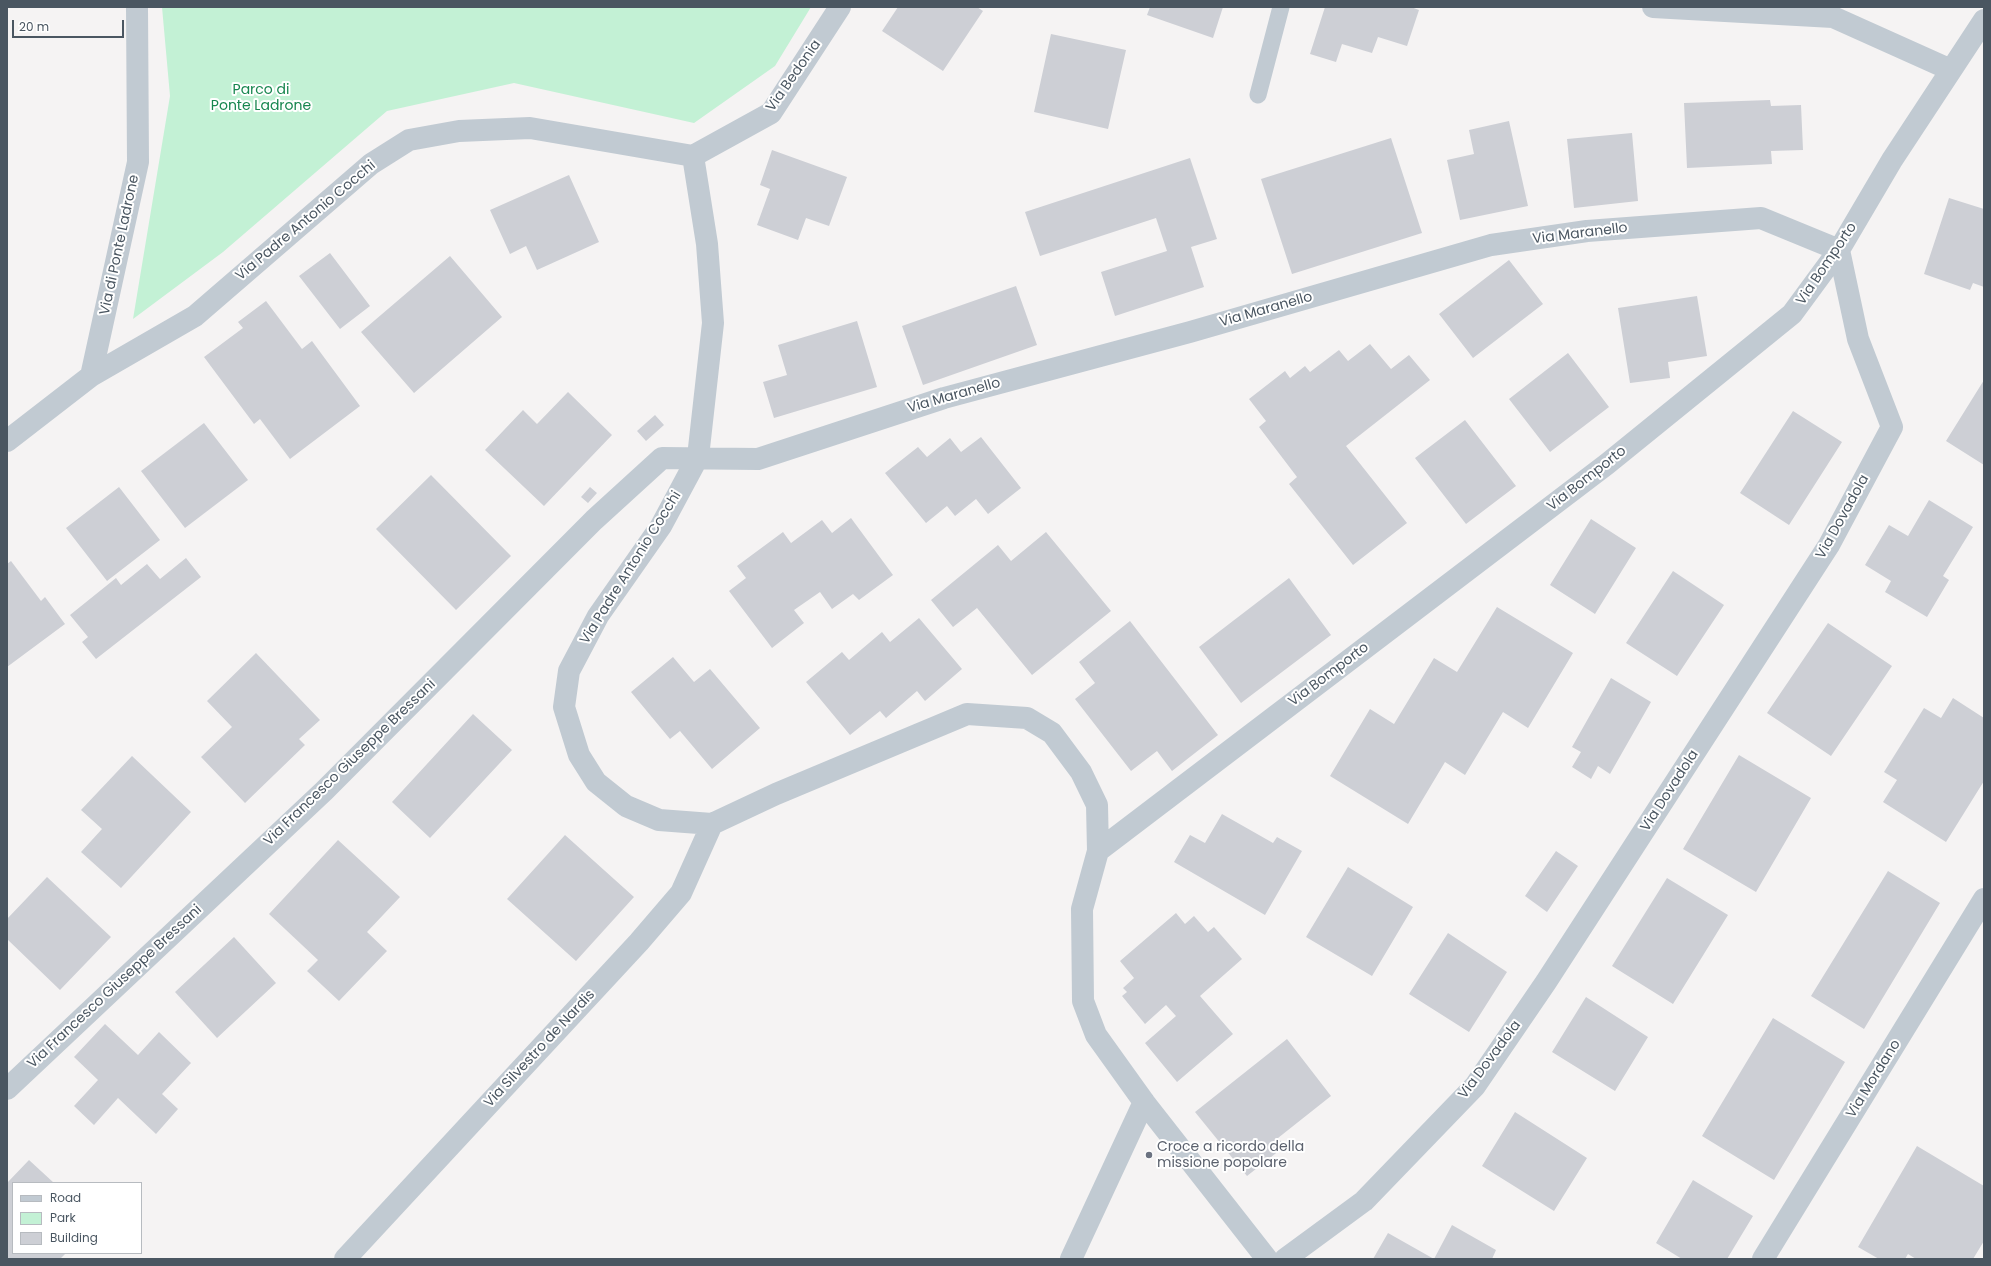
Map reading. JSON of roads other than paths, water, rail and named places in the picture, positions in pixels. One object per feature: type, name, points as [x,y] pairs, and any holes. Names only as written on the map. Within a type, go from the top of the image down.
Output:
[{"type":"street","name":"Via di Ponte Ladrone","points":[[91,376],[138,162],[137,7]]},
{"type":"street","name":"Via Bedonia","points":[[693,156],[772,113],[840,7]]},
{"type":"street","points":[[1653,7],[1833,17],[1951,70]]},
{"type":"street","name":"Via Bomporto","points":[[1098,851],[1613,459],[1792,314],[1839,250],[1892,160],[1984,20]]},
{"type":"street","name":"Via Padre Antonio Cocchi","points":[[91,376],[195,316],[371,164],[409,140],[459,131],[530,128],[693,156],[707,244],[713,323],[698,457],[661,526],[598,616],[569,671],[564,707],[579,755],[596,782],[626,806],[659,820],[712,824],[776,794],[967,714],[1027,718],[1052,733],[1081,772],[1097,805],[1098,851],[1082,909],[1083,1001],[1096,1034],[1144,1102],[1267,1259]]},
{"type":"street","name":"Via Maranello","points":[[698,457],[758,459],[944,398],[1190,332],[1491,246],[1587,232],[1761,218],[1839,250]]},
{"type":"street","name":"Via Dovadola","points":[[1285,1259],[1364,1201],[1475,1086],[1546,982],[1828,545],[1892,427],[1858,339],[1839,250]]},
{"type":"street","points":[[7,441],[91,376]]},
{"type":"street","name":"Via Francesco Giuseppe Bressani","points":[[7,1089],[324,791],[594,520],[662,458],[698,457]]},
{"type":"street","name":"Via Silvestro de Nardis","points":[[345,1259],[639,942],[681,894],[712,824]]},
{"type":"street","name":"Via Mordano","points":[[1763,1259],[1984,899]]},
{"type":"street","points":[[1071,1259],[1144,1102]]},
{"type":"lane","points":[[1258,95],[1281,7]]},
{"type":"place","name":"Croce a ricordo della missione popolare","points":[[1149,1155]]},
{"type":"park label","name":"Parco di Ponte Ladrone","points":[[261,98]]}]
